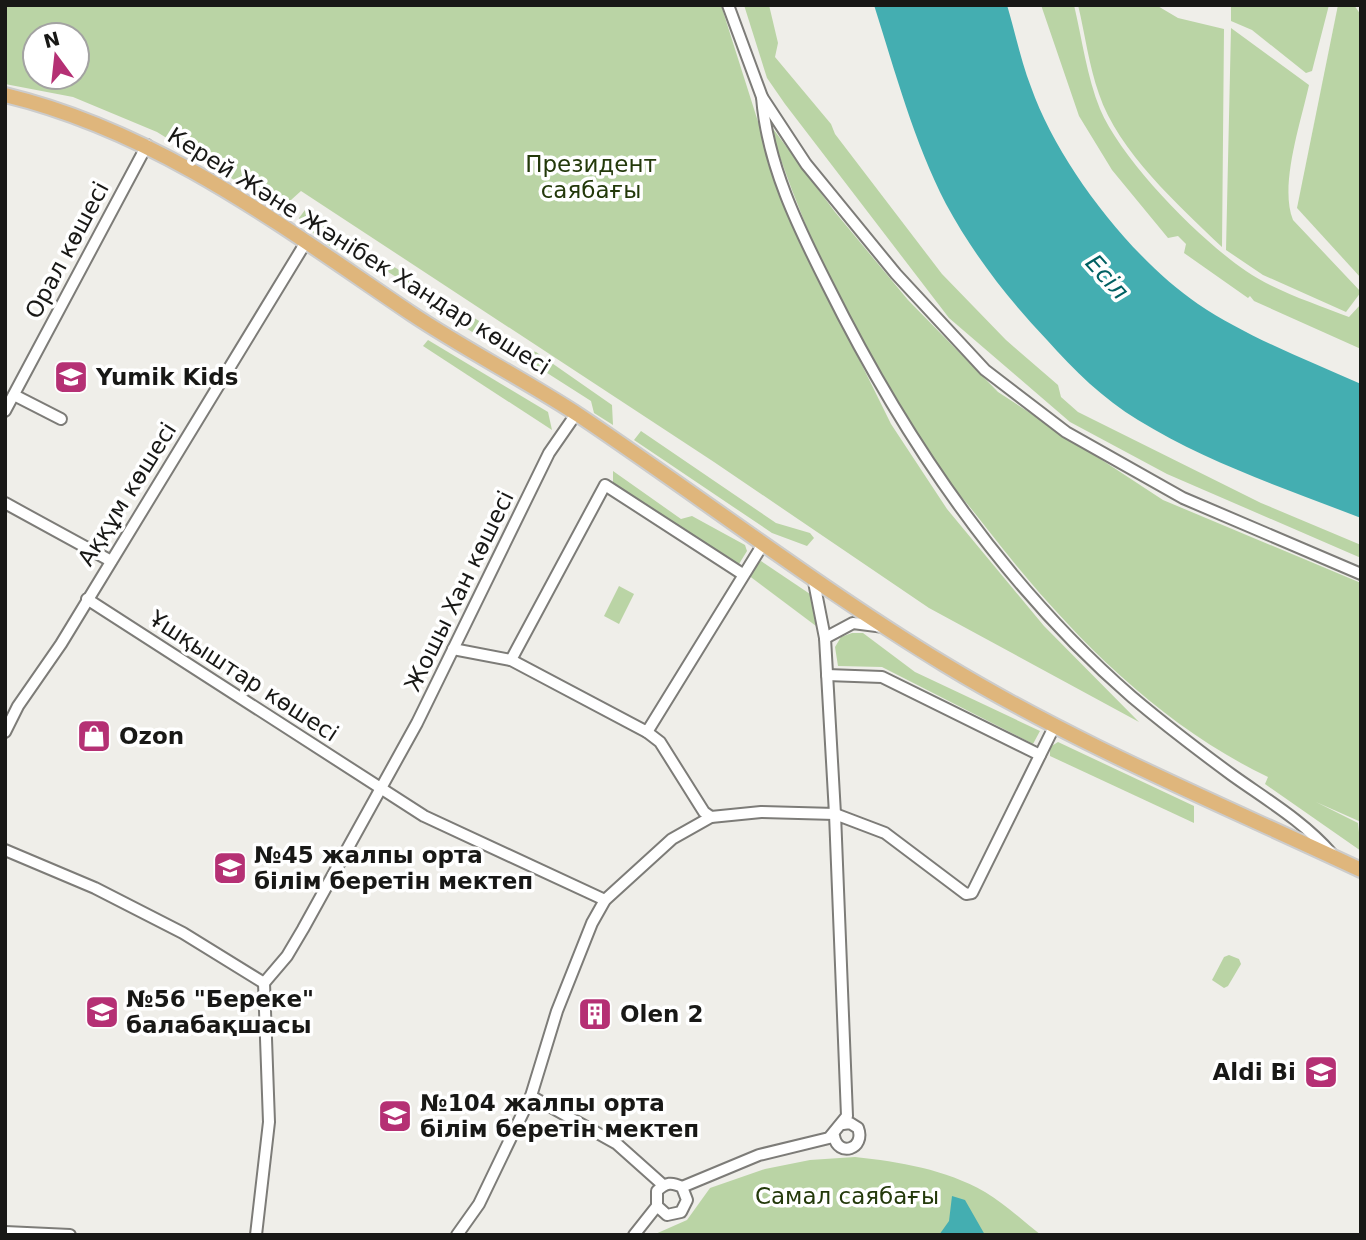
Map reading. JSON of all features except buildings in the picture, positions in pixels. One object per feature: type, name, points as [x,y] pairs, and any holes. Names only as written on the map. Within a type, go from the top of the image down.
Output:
[{"type":"main road","name":"Керей Және Жәнібек Хандар көшесі","points":[[5,95],[71,113],[147,145],[194,171],[426,323],[576,414],[638,456],[742,534],[763,544],[944,664],[1054,727],[1361,870]]},
{"type":"street","points":[[728,5],[762,97],[831,198],[896,274],[985,370],[1066,432],[1183,498],[1361,574]]},
{"type":"street","points":[[762,97],[764,127],[794,219],[869,368],[909,435],[975,528],[1055,624],[1130,695],[1175,732],[1311,830],[1336,859]]},
{"type":"street","name":"Орал көшесі","points":[[5,411],[147,145]]},
{"type":"street","name":"Аққұм көшесі","points":[[5,732],[18,706],[111,561],[306,242]]},
{"type":"street","points":[[14,395],[61,419]]},
{"type":"street","name":"Жошы Хан көшесі","points":[[264,983],[303,929],[379,786],[416,723],[550,453],[576,414]]},
{"type":"street","points":[[511,660],[605,485],[744,575]]},
{"type":"street","points":[[5,503],[111,561]]},
{"type":"street","points":[[647,732],[763,544]]},
{"type":"street","points":[[682,1187],[759,1155],[834,1136],[848,1111],[825,638],[813,577]]},
{"type":"street","name":"Ұшқыштар көшесі","points":[[87,599],[424,816],[605,900]]},
{"type":"street","points":[[825,638],[853,622],[889,628]]},
{"type":"street","points":[[453,649],[511,660],[647,732],[660,742],[704,812],[711,817]]},
{"type":"street","points":[[827,675],[867,676],[890,680],[1040,755]]},
{"type":"street","points":[[457,1235],[479,1204],[531,1096],[557,1012],[592,923],[605,900],[672,839],[711,817],[761,812],[835,814],[885,833],[966,894],[972,893],[1054,727]]},
{"type":"street","points":[[5,850],[95,888],[183,933],[264,983],[269,1122],[256,1235]]},
{"type":"street","points":[[531,1096],[617,1144],[663,1185]]},
{"type":"street","points":[[834,1136],[836,1144],[842,1149],[851,1149],[858,1145],[858,1128],[850,1123],[843,1124]]},
{"type":"street","points":[[673,1183],[682,1187],[687,1200],[681,1212],[667,1215],[657,1206],[655,1199],[663,1185],[673,1183]]},
{"type":"street","points":[[634,1235],[657,1206]]},
{"type":"street","points":[[10,1233],[70,1235]]},
{"type":"green space","name":"Президент саябағы","points":[[5,5],[721,5],[787,213],[891,424],[947,509],[1044,626],[1139,722],[929,608],[714,462],[301,191],[281,209],[157,132],[73,97],[42,91],[91,91],[91,21],[21,21],[21,87],[5,84]]},
{"type":"green space","points":[[744,5],[769,5],[778,43],[775,57],[831,124],[835,134],[942,274],[1006,340],[1058,385],[1061,397],[1078,412],[1261,503],[1361,545],[1361,558],[1167,474],[1070,422],[949,318],[767,78]]},
{"type":"green space","points":[[1041,5],[1074,5],[1088,71],[1100,109],[1125,152],[1164,198],[1206,240],[1246,271],[1270,285],[1349,317],[1361,304],[1361,349],[1254,301],[1250,296],[1248,298],[1184,253],[1186,244],[1178,236],[1168,238],[1112,170],[1079,116]]},
{"type":"green space","points":[[1078,5],[1156,5],[1178,18],[1224,29],[1222,247],[1152,176],[1120,136],[1099,94]]},
{"type":"green space","points":[[1231,5],[1329,5],[1312,71],[1306,73],[1252,30],[1231,21]]},
{"type":"green space","points":[[1338,5],[1354,5],[1361,15],[1361,278],[1297,208]]},
{"type":"green space","points":[[1231,28],[1309,85],[1290,172],[1289,206],[1293,220],[1361,292],[1346,312],[1263,275],[1226,250]]},
{"type":"green space","points":[[768,122],[835,212],[908,300],[998,392],[1163,500],[1361,583],[1361,822],[1316,802],[1358,823],[1361,851],[1265,784],[1268,777],[1227,755],[1150,701],[1080,637],[1017,567],[928,453],[874,366],[815,247]]},
{"type":"green space","points":[[305,210],[523,349],[536,352],[612,405],[613,425],[594,413],[591,401],[533,364],[524,364],[417,298],[409,285],[364,257],[353,258],[328,245],[301,223],[299,218]]},
{"type":"green space","points":[[428,340],[548,412],[552,430],[423,346]]},
{"type":"green space","points":[[641,431],[776,523],[810,533],[814,538],[807,546],[772,533],[634,440]]},
{"type":"green space","points":[[613,471],[681,519],[692,516],[745,545],[747,551],[739,564],[734,565],[613,484]]},
{"type":"green space","points":[[761,561],[810,594],[816,626],[748,575]]},
{"type":"green space","points":[[619,586],[634,594],[619,624],[604,616]]},
{"type":"green space","points":[[863,633],[915,672],[1040,731],[1033,744],[882,667],[838,666],[835,647],[841,637]]},
{"type":"green space","points":[[1058,742],[1194,806],[1194,823],[1050,756],[1050,747]]},
{"type":"green space","points":[[1229,955],[1239,959],[1241,964],[1228,986],[1224,988],[1212,980],[1224,957]]},
{"type":"green space","name":"Самал саябағы","points":[[855,1157],[905,1164],[970,1184],[1007,1207],[1041,1235],[653,1235],[687,1220],[710,1188],[765,1169],[810,1160]]},
{"type":"water","name":"Есіл","points":[[874,5],[1007,5],[1027,77],[1059,147],[1100,207],[1147,262],[1173,285],[1217,316],[1361,384],[1361,518],[1247,474],[1164,435],[1113,403],[1057,351],[992,275],[946,204],[915,131]]},
{"type":"water","points":[[952,1196],[965,1200],[985,1235],[939,1235],[949,1221]]},
{"type":"place","name":"Yumik Kids","points":[[71,377]]},
{"type":"place","name":"Ozon","points":[[94,736]]},
{"type":"place","name":"№45 жалпы орта білім беретін мектеп","points":[[230,868]]},
{"type":"place","name":"№56 \"Береке\" балабақшасы","points":[[102,1012]]},
{"type":"place","name":"Olen 2","points":[[595,1014]]},
{"type":"place","name":"Aldi Bi","points":[[1321,1072]]},
{"type":"place","name":"№104 жалпы орта білім беретін мектеп","points":[[395,1116]]}]
